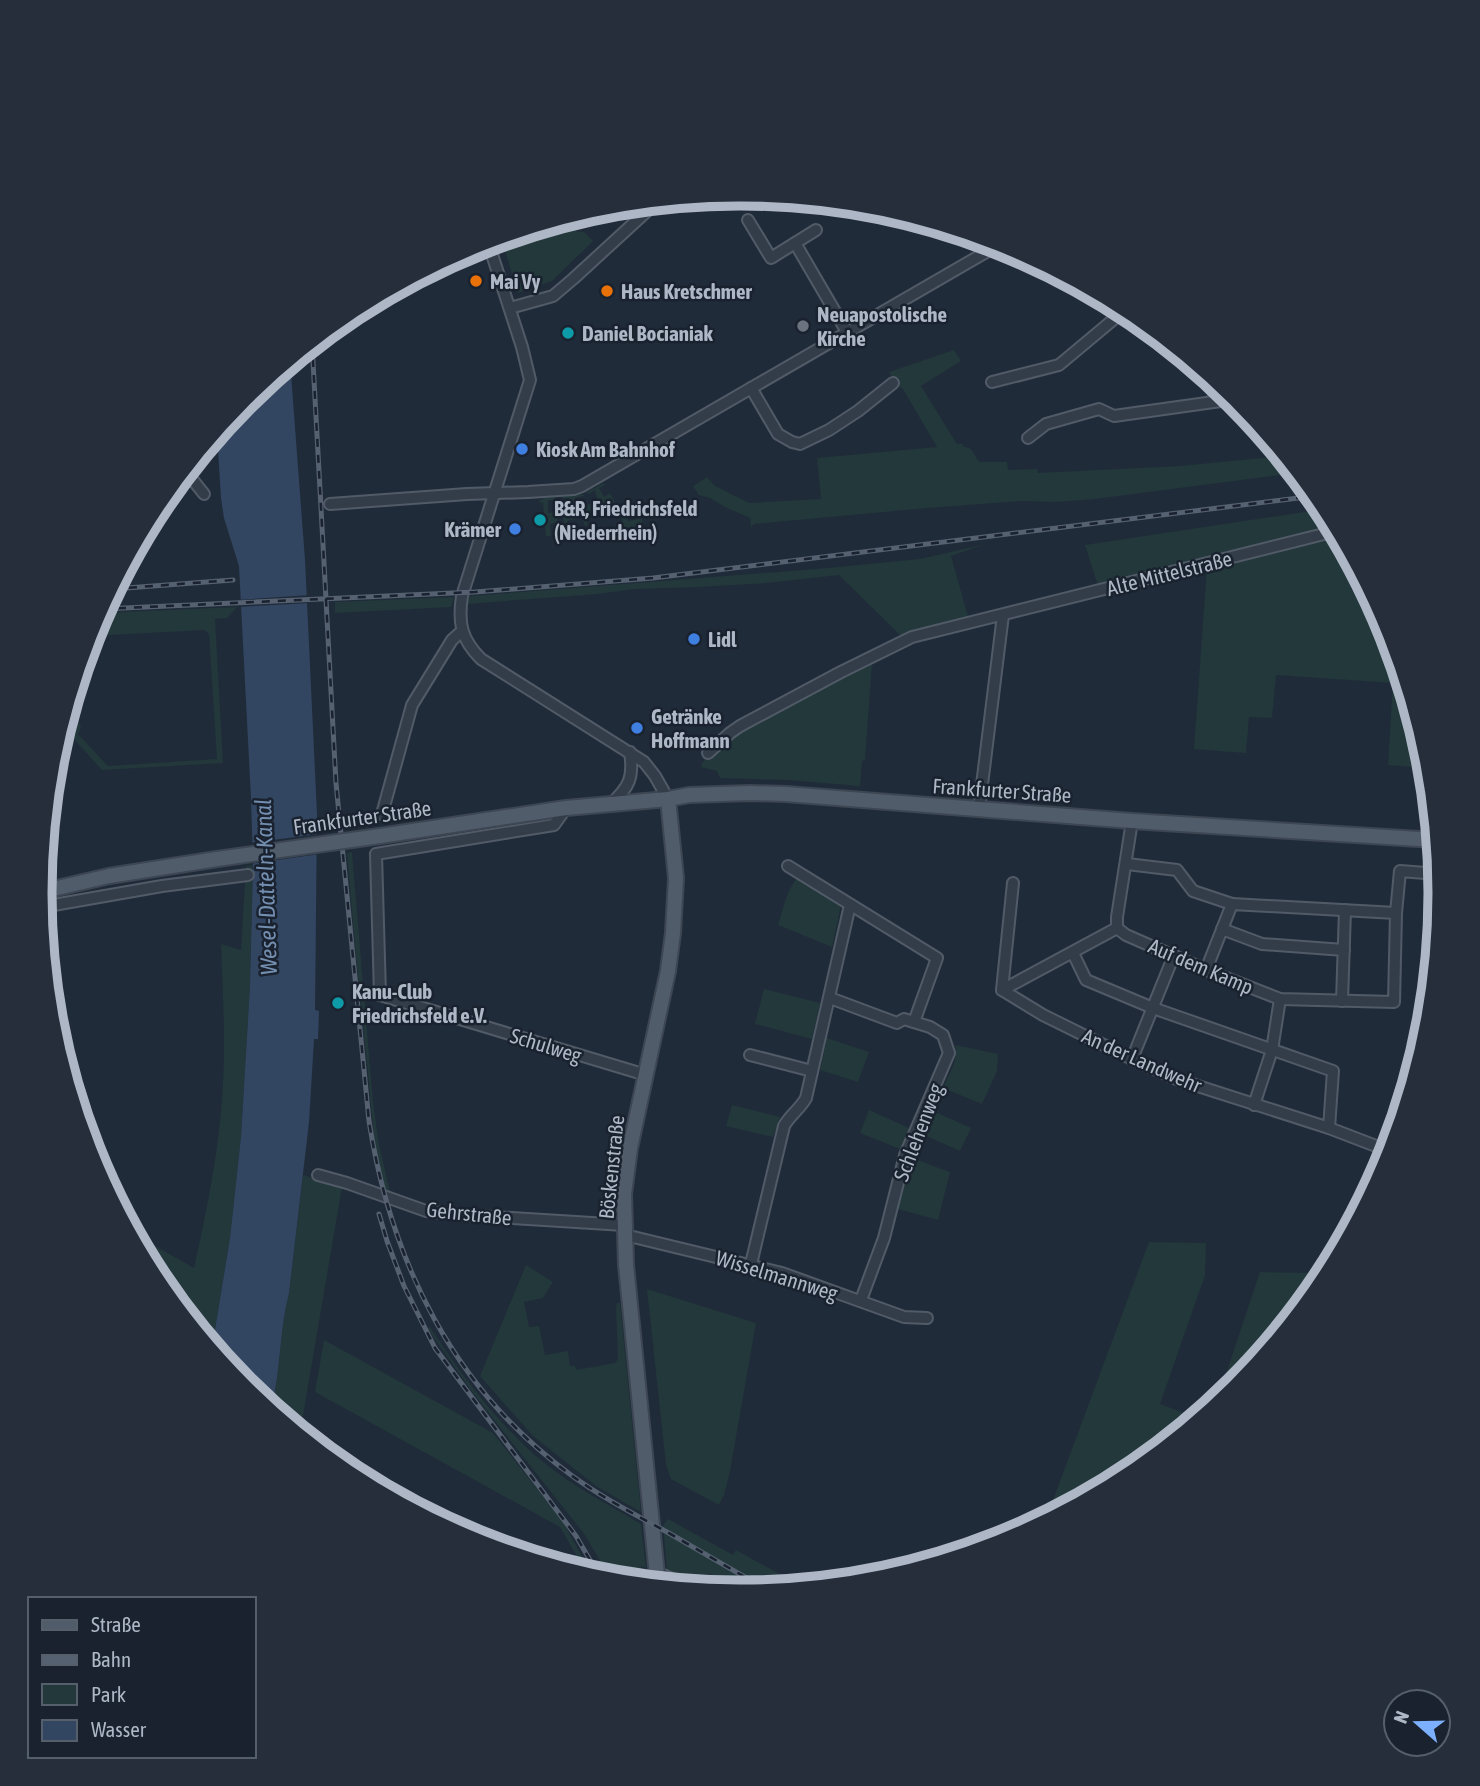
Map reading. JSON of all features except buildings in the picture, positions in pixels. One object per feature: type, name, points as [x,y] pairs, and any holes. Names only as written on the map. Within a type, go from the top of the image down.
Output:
[{"type":"main road","name":"Frankfurter Straße","points":[[52,889],[109,876],[217,859],[566,808],[689,795],[762,794],[1425,840]]},
{"type":"main road","name":"Böskenstraße","points":[[657,1576],[626,1265],[624,1194],[630,1148],[673,933],[676,878],[668,799]]},
{"type":"street","points":[[510,308],[554,296],[647,212]]},
{"type":"street","points":[[748,220],[771,258],[816,230]]},
{"type":"street","points":[[795,243],[847,332]]},
{"type":"street","points":[[491,252],[530,380],[462,596],[459,615],[461,631],[471,649],[481,659],[644,762],[668,799]]},
{"type":"street","points":[[330,504],[574,489],[582,486],[987,252]]},
{"type":"street","points":[[992,382],[1059,365],[1115,317]]},
{"type":"street","points":[[751,388],[778,434],[800,444],[829,430],[858,411],[893,383]]},
{"type":"street","points":[[1215,396],[1215,401]]},
{"type":"street","points":[[1028,438],[1046,424],[1099,409],[1114,416],[1219,401]]},
{"type":"street","points":[[191,479],[204,494]]},
{"type":"street","name":"Alte Mittelstraße","points":[[708,753],[740,726],[912,637],[1326,534]]},
{"type":"street","points":[[979,809],[1003,615]]},
{"type":"street","points":[[382,814],[412,705],[452,640],[461,631]]},
{"type":"street","points":[[611,804],[629,783],[632,772],[630,752]]},
{"type":"street","name":"Frankfurter Straße","points":[[376,854],[554,825],[566,808]]},
{"type":"street","points":[[1002,990],[1117,929],[1132,821]]},
{"type":"street","name":"Schulweg","points":[[376,854],[380,995],[646,1075]]},
{"type":"street","points":[[1126,864],[1177,870],[1193,891],[1232,904],[1396,912],[1400,871],[1427,873]]},
{"type":"street","points":[[788,866],[937,958],[914,1022]]},
{"type":"street","points":[[53,905],[162,886],[248,875]]},
{"type":"street","points":[[1002,990],[1013,883]]},
{"type":"street","points":[[1206,970],[1232,904]]},
{"type":"street","points":[[751,1264],[784,1126],[806,1098],[850,905]]},
{"type":"street","points":[[1342,1001],[1345,910]]},
{"type":"street","name":"Auf dem Kamp","points":[[1117,929],[1206,970],[1280,999],[1394,1002],[1396,912]]},
{"type":"street","points":[[1222,929],[1262,944],[1344,950]]},
{"type":"street","points":[[1073,953],[1086,980],[1153,1008],[1333,1071],[1329,1128]]},
{"type":"street","points":[[1132,1059],[1174,956]]},
{"type":"street","name":"An der Landwehr","points":[[1002,990],[1043,1014],[1179,1080],[1379,1147]]},
{"type":"street","name":"Schlehenweg","points":[[830,998],[897,1023],[904,1019],[930,1027],[943,1035],[949,1053],[905,1155],[884,1238],[861,1300]]},
{"type":"street","points":[[1254,1105],[1272,1050],[1280,999]]},
{"type":"street","points":[[750,1055],[812,1071]]},
{"type":"street","name":"Gehrstraße","points":[[318,1175],[426,1211],[625,1230]]},
{"type":"street","name":"Wisselmannweg","points":[[625,1230],[782,1273],[904,1317],[927,1318]]},
{"type":"green space","points":[[574,226],[576,231],[584,232],[593,241],[552,281],[518,293],[504,248]]},
{"type":"green space","points":[[954,350],[961,361],[921,386],[957,444],[970,448],[980,462],[1007,462],[1008,470],[1037,469],[1038,473],[1180,466],[1271,457],[1285,474],[1095,499],[927,508],[754,524],[751,527],[750,518],[699,495],[693,486],[707,477],[715,486],[749,503],[821,499],[817,458],[937,447],[903,389],[896,384],[889,372]]},
{"type":"green space","points":[[604,483],[605,485],[599,488],[604,497],[610,493],[617,506],[610,501],[585,516],[588,525],[585,526],[582,517],[567,521],[568,528],[565,528],[562,512],[570,511],[570,499],[562,496],[583,494],[584,496],[575,498],[578,508],[598,501],[595,490],[588,494],[587,492]]},
{"type":"green space","points":[[555,497],[555,500],[548,500],[548,513],[556,512],[558,522],[550,524],[551,536],[546,536],[543,503],[538,502],[544,498]]},
{"type":"green space","points":[[1312,511],[1324,531],[1098,586],[1085,545]]},
{"type":"green space","points":[[622,514],[629,521],[642,518],[643,528],[626,530],[626,534],[587,540],[586,532],[593,530],[596,536],[623,521],[620,516]]},
{"type":"green space","points":[[1329,538],[1357,589],[1391,672],[1415,767],[1388,765],[1393,683],[1276,675],[1272,718],[1249,717],[1246,753],[1194,749],[1207,567]]},
{"type":"green space","points":[[985,544],[951,556],[969,620],[902,637],[839,575],[767,583],[635,589],[467,604],[470,596],[920,559]]},
{"type":"green space","points":[[454,597],[451,607],[335,613],[335,602]]},
{"type":"green space","points":[[237,607],[227,618],[215,619],[223,763],[102,770],[71,736],[75,721],[79,721],[81,728],[78,734],[108,766],[217,759],[209,634],[205,630],[103,635],[113,612]]},
{"type":"green space","points":[[903,646],[872,663],[865,760],[862,761],[860,786],[720,778],[717,771],[701,767],[730,736]]},
{"type":"green space","points":[[352,852],[373,1103],[391,1196],[388,1195],[383,1181],[372,1119],[347,853]]},
{"type":"green space","points":[[253,865],[250,986],[241,1137],[230,1238],[214,1335],[168,1275],[148,1242],[194,1268],[215,1163],[222,1099],[224,1041],[221,944],[241,950],[246,866]]},
{"type":"green space","points":[[797,878],[841,905],[832,947],[778,925],[787,895]]},
{"type":"green space","points":[[764,989],[820,1003],[812,1039],[755,1024]]},
{"type":"green space","points":[[827,1038],[869,1052],[858,1082],[820,1070]]},
{"type":"green space","points":[[955,1045],[998,1054],[997,1071],[982,1104],[943,1088],[955,1062]]},
{"type":"green space","points":[[732,1105],[780,1117],[773,1137],[726,1126]]},
{"type":"green space","points":[[869,1110],[909,1128],[900,1149],[860,1133]]},
{"type":"green space","points":[[933,1111],[971,1128],[960,1151],[922,1134]]},
{"type":"green space","points":[[912,1158],[950,1172],[938,1220],[898,1209]]},
{"type":"green space","points":[[303,1175],[342,1187],[302,1422],[273,1397]]},
{"type":"green space","points":[[1149,1242],[1206,1243],[1205,1275],[1160,1404],[1188,1414],[1122,1465],[1051,1506]]},
{"type":"green space","points":[[526,1265],[553,1282],[543,1298],[524,1302],[529,1327],[539,1326],[545,1355],[568,1351],[570,1366],[575,1366],[576,1370],[615,1363],[618,1359],[616,1306],[620,1303],[641,1512],[596,1486],[533,1436],[480,1376]]},
{"type":"green space","points":[[1260,1272],[1308,1273],[1308,1280],[1285,1312],[1224,1381]]},
{"type":"green space","points":[[647,1289],[756,1323],[730,1471],[719,1505],[671,1479],[666,1465]]},
{"type":"green space","points":[[430,1327],[453,1361],[507,1428],[536,1456],[587,1493],[641,1524],[646,1568],[641,1566],[641,1573],[603,1566],[585,1535],[473,1393],[428,1329]]},
{"type":"green space","points":[[324,1340],[493,1433],[563,1522],[585,1562],[580,1561],[560,1527],[315,1392]]},
{"type":"green space","points":[[668,1519],[733,1555],[736,1550],[788,1579],[679,1578],[667,1571],[663,1525]]},
{"type":"water","name":"Wesel-Datteln-Kanal","points":[[291,373],[305,560],[317,814],[315,1010],[319,1011],[289,1293],[273,1397],[214,1335],[230,1238],[241,1137],[250,986],[253,865],[239,566],[224,518],[218,446]]},
{"type":"pier","points":[[310,595],[311,603],[237,607],[237,600]]},
{"type":"pier","points":[[320,834],[320,854],[249,864],[249,843]]},
{"type":"railway","points":[[313,355],[336,783],[369,1121],[393,1224],[434,1319],[461,1363],[493,1404],[530,1441],[594,1491],[750,1580]]},
{"type":"railway","points":[[114,608],[475,592],[653,578],[1302,498]]},
{"type":"railway","points":[[123,588],[233,580]]},
{"type":"railway","points":[[379,1214],[404,1286],[435,1348],[576,1536],[592,1564]]},
{"type":"place","name":"Mai Vy","points":[[476,281]]},
{"type":"place","name":"Haus Kretschmer","points":[[607,291]]},
{"type":"place","name":"Neuapostolische Kirche","points":[[803,326]]},
{"type":"place","name":"Daniel Bocianiak","points":[[568,333]]},
{"type":"place","name":"Kiosk Am Bahnhof","points":[[522,449]]},
{"type":"place","name":"B&R, Friedrichsfeld (Niederrhein)","points":[[540,520]]},
{"type":"place","name":"Krämer","points":[[515,529]]},
{"type":"place","name":"Lidl","points":[[694,639]]},
{"type":"place","name":"Getränke Hoffmann","points":[[637,728]]},
{"type":"place","name":"Kanu-Club Friedrichsfeld e.V.","points":[[338,1003]]}]
